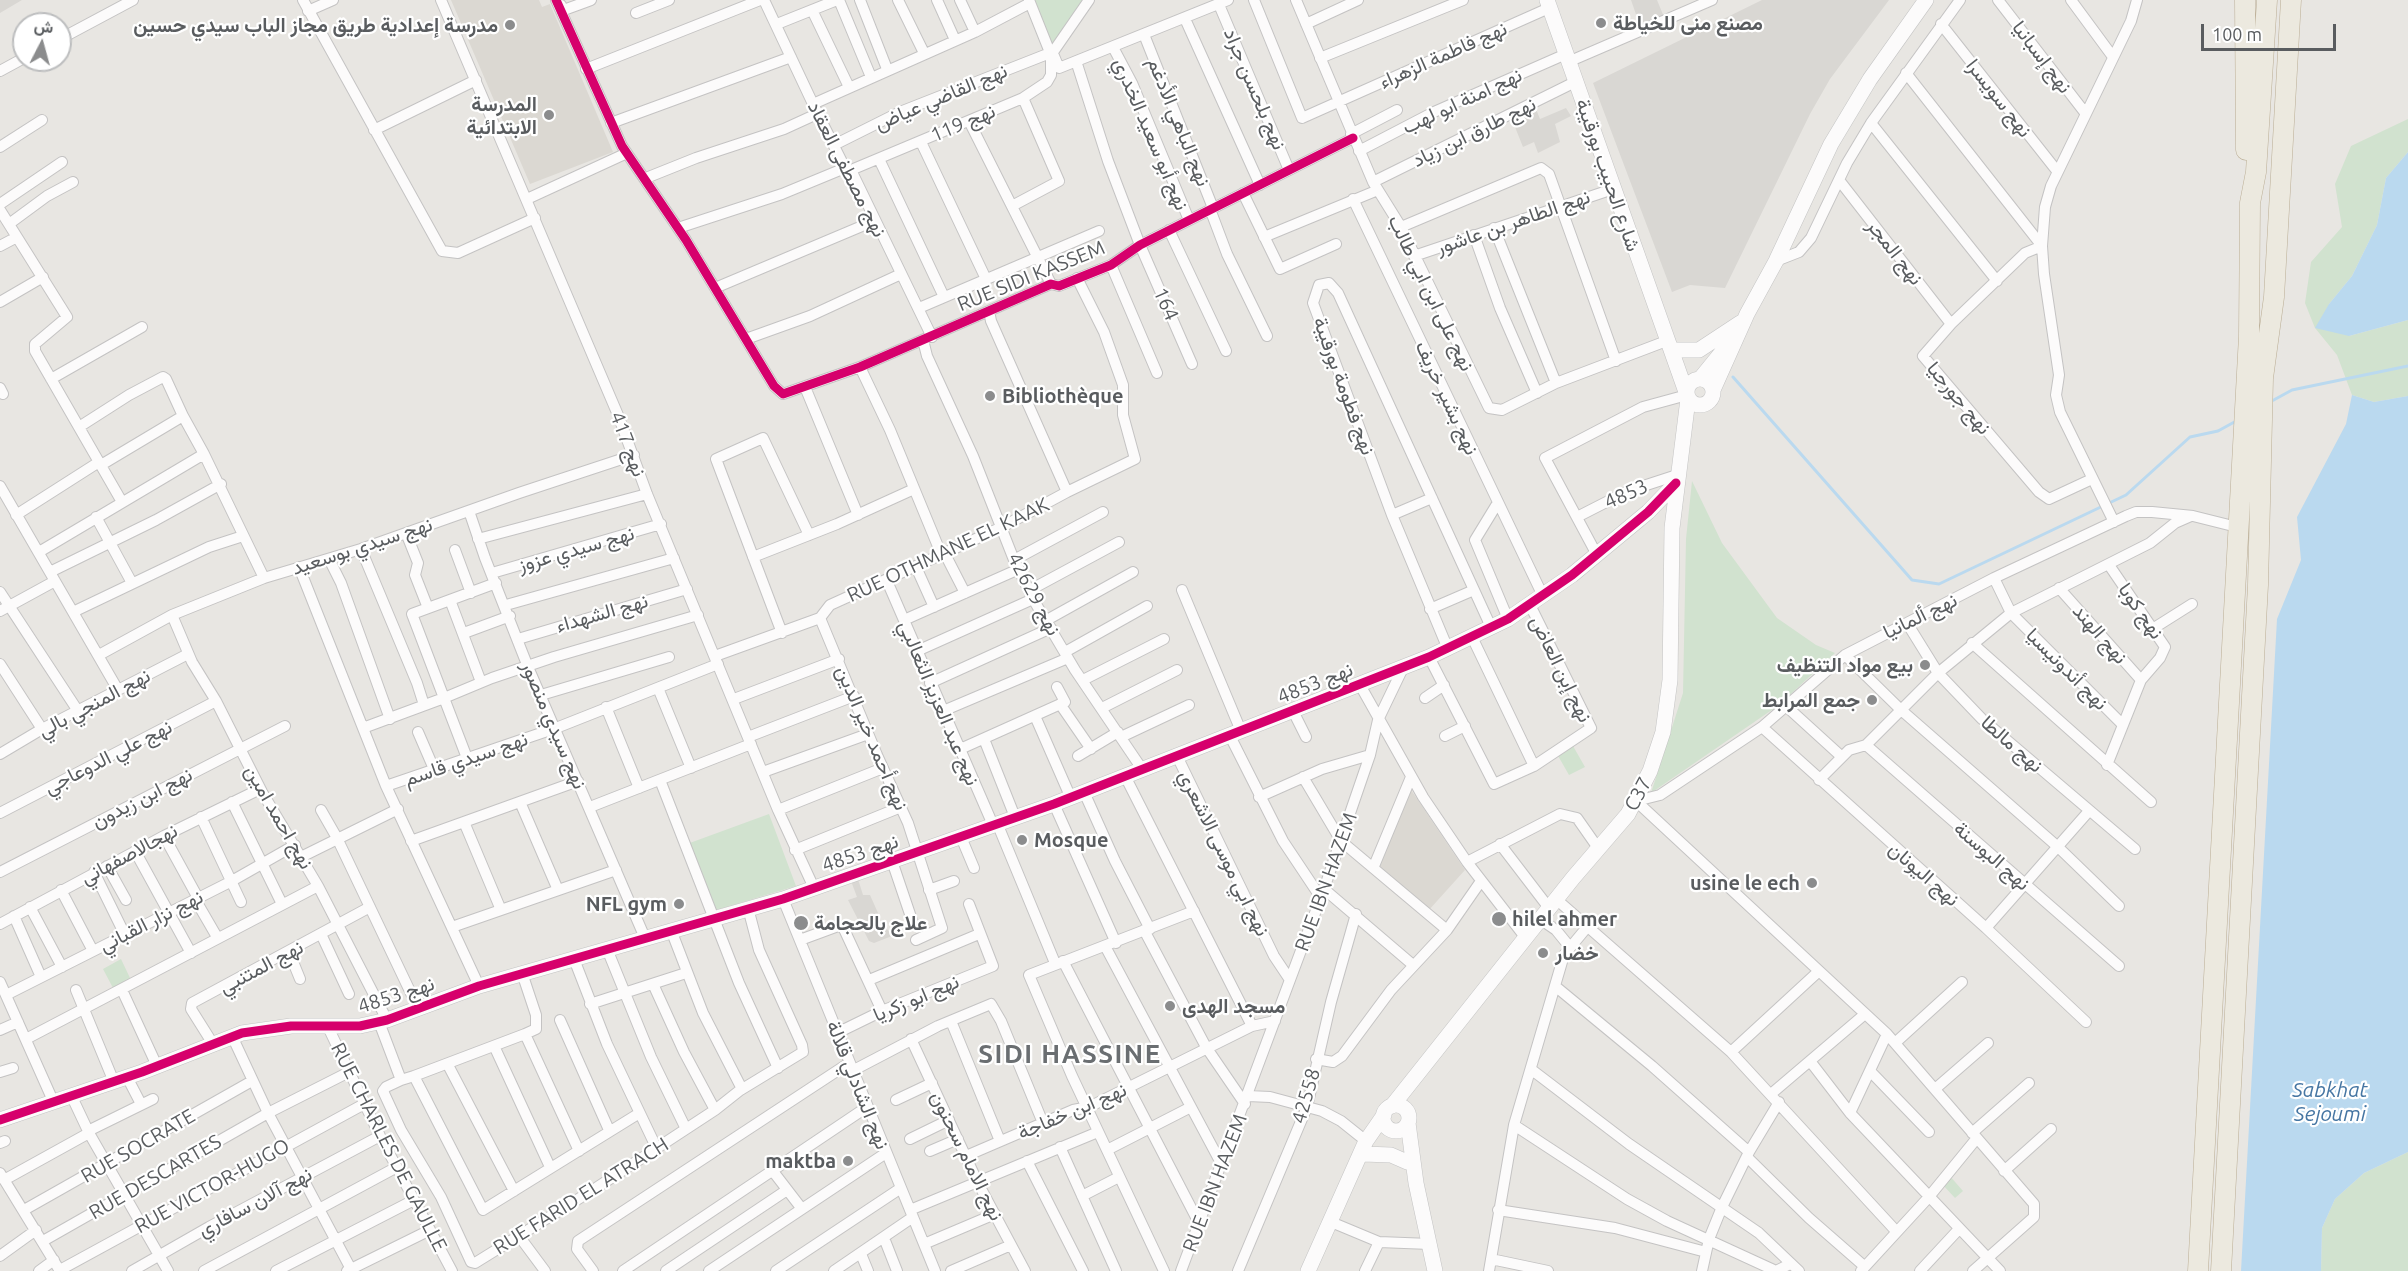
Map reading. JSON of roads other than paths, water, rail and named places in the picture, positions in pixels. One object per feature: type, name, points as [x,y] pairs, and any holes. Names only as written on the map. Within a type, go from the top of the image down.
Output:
[{"type":"highway","points":[[2221,1271],[2258,585],[2251,444],[2253,401],[2249,336],[2250,203],[2246,168],[2245,0]]},
{"type":"highway","points":[[2250,203],[2256,172],[2267,0]]},
{"type":"highway","points":[[2253,401],[2274,287],[2291,0]]},
{"type":"highway","points":[[2198,1271],[2236,583],[2236,527],[2251,444]]},
{"type":"main road","points":[[1683,447],[1690,382],[1698,379],[1725,348],[1776,261],[1816,171],[1848,114],[1926,0]]},
{"type":"main road","name":"شارع الحبيب بورقيبة","points":[[1548,4],[1687,395]]},
{"type":"main road","points":[[1671,345],[1699,350],[1743,318]]},
{"type":"main road","points":[[1683,447],[1710,397],[1743,318]]},
{"type":"main road","points":[[1671,345],[1698,379],[1710,383],[1710,397]]},
{"type":"main road","points":[[1687,395],[1696,405],[1710,397]]},
{"type":"main road","name":"C37","points":[[1308,1271],[1363,1151],[1388,1111],[1636,801],[1650,771],[1667,708],[1671,652],[1672,528],[1676,479],[1683,447]]},
{"type":"main road","name":"نهج 4853","points":[[0,1120],[120,1080],[232,1036],[273,1027],[360,1026],[383,1021],[479,986],[814,888],[1054,804],[1429,657],[1508,619],[1597,555],[1676,479]]},
{"type":"main road","points":[[1419,1070],[1401,1125],[1435,1271]]},
{"type":"main road","points":[[1401,1125],[1385,1125],[1388,1111],[1402,1107],[1401,1125],[1407,1162],[1416,1183]]},
{"type":"main road","points":[[1363,1151],[1401,1125]]},
{"type":"main road","points":[[1363,1151],[1390,1155],[1407,1162]]},
{"type":"street","points":[[72,33],[133,0]]},
{"type":"street","points":[[303,0],[442,251],[458,253],[535,218]]},
{"type":"street","points":[[308,11],[333,0]]},
{"type":"street","name":"نهج 417","points":[[441,0],[634,455],[647,494],[734,699],[778,810],[814,888]]},
{"type":"street","points":[[591,0],[559,4],[586,69],[627,153],[678,228],[746,339],[810,316],[901,274]]},
{"type":"street","points":[[636,13],[669,0]]},
{"type":"street","points":[[586,69],[762,0]]},
{"type":"street","name":"نهج مصطفى العقاد","points":[[762,0],[777,24],[816,109],[919,308],[927,338]]},
{"type":"street","points":[[803,0],[849,87]]},
{"type":"street","points":[[777,24],[838,0],[871,77]]},
{"type":"street","points":[[860,0],[886,69]]},
{"type":"street","points":[[898,0],[924,53]]},
{"type":"street","points":[[937,0],[955,40]]},
{"type":"street","points":[[960,0],[975,32]]},
{"type":"street","points":[[1051,75],[1051,54],[1089,0]]},
{"type":"street","points":[[646,178],[696,158],[784,129],[849,87],[975,32],[1030,1],[1059,68],[1239,0]]},
{"type":"street","name":"نهج فاطمة الزهراء","points":[[1254,0],[1302,118],[1406,73],[1548,4]]},
{"type":"street","name":"نهج على ابن ابي طالب","points":[[1296,0],[1359,151],[1376,186],[1401,228],[1489,408],[1502,410],[1556,383],[1616,361],[1671,345]]},
{"type":"street","points":[[1306,24],[1358,0]]},
{"type":"street","points":[[1320,58],[1463,0]]},
{"type":"street","name":"نهج امنة ابو لهب","points":[[1359,151],[1434,112],[1712,0]]},
{"type":"street","points":[[1776,261],[1790,258],[1805,246],[1871,123],[1960,0]]},
{"type":"street","name":"نهج إسبانيا","points":[[1998,0],[2086,114]]},
{"type":"street","points":[[2071,0],[2113,57]]},
{"type":"street","points":[[2113,519],[2067,429],[2056,395],[2059,375],[2042,246],[2045,207],[2057,171],[2131,21],[2137,0]]},
{"type":"street","name":"نهج 119","points":[[678,228],[782,194],[921,142],[1023,98],[1040,88],[1051,75],[1224,4]]},
{"type":"street","name":"نهج بلحسن جراد","points":[[1224,4],[1289,170]]},
{"type":"street","points":[[1186,21],[1260,185]]},
{"type":"street","name":"نهج سويسرا","points":[[1941,24],[2057,171]]},
{"type":"street","name":"نهج الباهي الأدغم","points":[[1145,37],[1212,208],[1227,254],[1267,336]]},
{"type":"street","name":"نهج أبو سعيد الخدري","points":[[1114,49],[1132,83],[1189,220]]},
{"type":"street","name":"نهج القاضي عياض","points":[[834,145],[900,112],[1051,54]]},
{"type":"street","points":[[611,123],[791,57]]},
{"type":"street","name":"164","points":[[1077,64],[1108,161],[1140,245],[1192,364]]},
{"type":"street","points":[[1906,73],[2042,246]]},
{"type":"street","points":[[374,130],[476,80]]},
{"type":"street","name":"نهج طارق ابن زياد","points":[[1264,237],[1353,199],[1575,82]]},
{"type":"street","points":[[1012,206],[1059,181],[1023,98]]},
{"type":"street","name":"RUE SIDI KASSEM","points":[[746,339],[779,393],[805,387],[860,367],[1051,284],[1059,286],[1111,265],[1140,245],[1289,170],[1396,110]]},
{"type":"street","points":[[0,147],[42,120]]},
{"type":"street","points":[[969,121],[1051,284]]},
{"type":"street","points":[[1871,123],[1997,281]]},
{"type":"street","points":[[921,142],[986,279]]},
{"type":"street","points":[[527,199],[627,153]]},
{"type":"street","points":[[879,159],[944,297]]},
{"type":"street","points":[[0,204],[62,162]]},
{"type":"street","points":[[1401,228],[1541,168],[1549,174],[1616,361]]},
{"type":"street","name":"نهج المجر","points":[[1839,180],[1951,324]]},
{"type":"street","points":[[9,224],[47,196],[73,182]]},
{"type":"street","name":"نهج الطاهر بن عاشور","points":[[1414,256],[1612,189]]},
{"type":"street","points":[[1243,193],[1280,269],[1336,244]]},
{"type":"street","name":"نهج بشير خريف","points":[[1353,199],[1497,504],[1536,601]]},
{"type":"street","points":[[0,210],[67,318],[35,346],[51,379],[122,502]]},
{"type":"street","points":[[715,288],[874,221]]},
{"type":"street","points":[[1494,228],[1556,383]]},
{"type":"street","points":[[1169,230],[1226,351]]},
{"type":"street","points":[[919,308],[1099,231]]},
{"type":"street","points":[[1474,235],[1500,308],[1537,393]]},
{"type":"street","points":[[0,246],[18,237]]},
{"type":"street","name":"نهج جورجيا","points":[[2042,246],[2025,253],[1951,324],[1923,356],[2039,492],[2049,499],[2092,479]]},
{"type":"street","points":[[1111,265],[1157,373]]},
{"type":"street","points":[[0,302],[43,277]]},
{"type":"street","points":[[1067,492],[1135,459],[1123,415],[1123,385],[1104,332],[1077,278]]},
{"type":"street","name":"نهج فطومة بورقيبة","points":[[1448,649],[1392,515],[1313,303],[1319,285],[1329,284],[1338,293],[1491,627]]},
{"type":"street","name":"RUE OTHMANE EL KAAK","points":[[716,660],[820,618],[830,605],[1002,527],[1067,492],[991,321],[989,311]]},
{"type":"street","points":[[51,379],[142,327]]},
{"type":"street","name":"نهج 42629","points":[[927,338],[927,356],[973,456],[1017,565],[1066,655],[1142,769]]},
{"type":"street","points":[[860,367],[943,555],[965,593]]},
{"type":"street","points":[[79,427],[164,377],[221,484],[264,578]]},
{"type":"street","points":[[805,387],[858,514]]},
{"type":"street","points":[[1597,555],[1545,458],[1643,407],[1687,395]]},
{"type":"street","points":[[16,515],[100,463],[183,416]]},
{"type":"street","points":[[782,633],[716,459],[763,438],[809,535]]},
{"type":"street","points":[[39,552],[204,454]]},
{"type":"street","name":"نهج سيدي بوسعيد","points":[[99,655],[172,615],[264,578],[361,549],[634,455]]},
{"type":"street","name":"4853","points":[[1577,517],[1628,491],[1676,479]]},
{"type":"street","points":[[5,609],[110,542],[156,520],[221,484]]},
{"type":"street","points":[[0,486],[3,499],[39,552],[118,690]]},
{"type":"street","points":[[753,557],[914,489]]},
{"type":"street","points":[[478,539],[647,494]]},
{"type":"street","points":[[1392,515],[1431,498]]},
{"type":"street","points":[[1497,504],[1475,540],[1508,619]]},
{"type":"street","name":"نهج سيدي منصور","points":[[469,511],[528,667],[645,938]]},
{"type":"street","points":[[903,620],[965,593],[1017,565],[1102,512]]},
{"type":"street","name":"نهج ألمانيا","points":[[1636,801],[1660,795],[1762,727],[1845,655],[2113,519],[2136,512],[2193,516],[2236,527]]},
{"type":"street","points":[[1819,780],[1849,750],[1866,744],[1938,673],[2011,613],[2109,565],[2150,543],[2175,523],[2193,516]]},
{"type":"street","points":[[96,517],[132,583]]},
{"type":"street","name":"نهج سيدي عزوز","points":[[428,608],[471,593],[494,578],[661,524]]},
{"type":"street","points":[[406,533],[418,563],[415,575],[428,608],[412,614],[467,758]]},
{"type":"street","points":[[73,612],[209,547],[243,536]]},
{"type":"street","points":[[917,651],[1032,595],[1119,542]]},
{"type":"street","points":[[361,549],[424,705]]},
{"type":"street","points":[[455,550],[471,593]]},
{"type":"street","points":[[464,633],[508,611],[674,558]]},
{"type":"street","points":[[329,559],[341,583],[390,719]]},
{"type":"street","name":"نهج كوبا","points":[[2109,565],[2165,647],[2160,658],[2141,680]]},
{"type":"street","points":[[299,567],[387,786]]},
{"type":"street","points":[[916,567],[934,607]]},
{"type":"street","points":[[930,683],[1048,625],[1133,572]]},
{"type":"street","name":"نهج أندونيسيا","points":[[1994,578],[2011,613],[2123,725]]},
{"type":"street","name":"نهج عبد العزيز الثعالبي","points":[[887,580],[958,750],[1059,962],[1199,1223]]},
{"type":"street","name":"نهج الهند","points":[[2060,588],[2141,680]]},
{"type":"street","name":"نهج الشهداء","points":[[518,639],[687,589]]},
{"type":"street","points":[[1182,590],[1259,797],[1293,860],[1322,893],[1356,914],[1413,965]]},
{"type":"street","points":[[1430,609],[1474,590]]},
{"type":"street","points":[[0,592],[5,609],[78,711]]},
{"type":"street","points":[[450,600],[481,682]]},
{"type":"street","name":"نهج إبن العاض","points":[[1465,726],[1494,784],[1534,766],[1592,728],[1536,601]]},
{"type":"street","points":[[2154,628],[2192,604]]},
{"type":"street","points":[[943,711],[1066,655],[1147,606]]},
{"type":"street","name":"نهج احمد امين","points":[[172,615],[188,654],[216,701],[260,789],[295,845],[339,925],[383,1021]]},
{"type":"street","points":[[363,728],[481,682],[698,615]]},
{"type":"street","name":"نهج أحمد خير الدين","points":[[820,618],[919,851],[942,928],[916,940]]},
{"type":"street","name":"نهج مالطا","points":[[1907,623],[1938,673],[1982,718],[2135,849]]},
{"type":"street","points":[[1472,637],[1534,766]]},
{"type":"street","points":[[1083,680],[1164,639]]},
{"type":"street","points":[[1972,644],[2151,802]]},
{"type":"street","name":"نهج المنجي بالي","points":[[2,749],[188,654]]},
{"type":"street","points":[[1845,655],[1900,709],[2058,847],[2119,906]]},
{"type":"street","points":[[541,695],[669,657]]},
{"type":"street","points":[[1429,657],[1465,726],[1445,736]]},
{"type":"street","points":[[734,699],[839,659]]},
{"type":"street","name":"نهج سيدي قاسم","points":[[479,986],[387,786],[556,728],[658,687],[716,660]]},
{"type":"street","points":[[0,664],[42,729]]},
{"type":"street","name":"RUE IBN HAZEM","points":[[1181,1271],[1247,1100],[1341,841],[1370,755],[1378,720],[1402,668]]},
{"type":"street","points":[[1102,708],[1177,670]]},
{"type":"street","points":[[2108,765],[2141,680]]},
{"type":"street","points":[[1360,685],[1412,777],[1467,862],[1525,937]]},
{"type":"street","points":[[1425,698],[1444,685]]},
{"type":"street","points":[[658,687],[691,768]]},
{"type":"street","points":[[958,750],[1065,702],[1057,687]]},
{"type":"street","points":[[590,807],[691,768],[854,696]]},
{"type":"street","name":"نهج علي الدوعاجي","points":[[0,813],[216,701]]},
{"type":"street","points":[[1060,705],[1091,748]]},
{"type":"street","points":[[1078,756],[1119,735],[1189,705]]},
{"type":"street","points":[[1786,706],[1842,757]]},
{"type":"street","points":[[606,707],[639,788]]},
{"type":"street","points":[[1293,711],[1306,737]]},
{"type":"street","points":[[1035,716],[1115,861],[1206,1047],[1247,1100],[1270,1097],[1306,1107],[1341,1121],[1363,1151]]},
{"type":"street","name":"نهج ابن زيدون","points":[[0,872],[240,747],[285,726]]},
{"type":"street","name":"نهج اليونان","points":[[1762,727],[1986,928],[2085,1022]]},
{"type":"street","points":[[418,732],[434,769]]},
{"type":"street","points":[[763,772],[868,734]]},
{"type":"street","points":[[984,739],[1015,817]]},
{"type":"street","name":"نهج البوسنة","points":[[1866,744],[2119,966]]},
{"type":"street","points":[[1259,797],[1304,777],[1370,755]]},
{"type":"street","name":"نهج ابي موسى الاشعري","points":[[1177,756],[1274,956],[1290,980]]},
{"type":"street","points":[[778,810],[883,768]]},
{"type":"street","points":[[1125,776],[1252,1026]]},
{"type":"street","points":[[1304,777],[1341,841],[1374,866],[1447,930]]},
{"type":"street","points":[[1374,866],[1412,777]]},
{"type":"street","points":[[660,780],[742,992],[778,1068]]},
{"type":"street","points":[[411,842],[578,781]]},
{"type":"street","name":"نهجالاصفهاني","points":[[0,924],[135,851],[260,789]]},
{"type":"street","points":[[1636,801],[1887,1034],[2034,1204],[2035,1214],[1973,1271]]},
{"type":"street","points":[[232,802],[282,904]]},
{"type":"street","points":[[520,802],[558,890]]},
{"type":"street","points":[[1054,804],[1111,944],[1170,1066],[1222,1165]]},
{"type":"street","points":[[795,850],[901,807]]},
{"type":"street","points":[[301,856],[398,809]]},
{"type":"street","points":[[321,810],[337,838],[418,1008]]},
{"type":"street","points":[[1986,928],[2089,811]]},
{"type":"street","points":[[1467,862],[1553,816],[1567,814],[1576,818],[1598,848]]},
{"type":"street","points":[[201,817],[233,879],[242,902]]},
{"type":"street","points":[[464,822],[501,910]]},
{"type":"street","points":[[164,836],[217,937]]},
{"type":"street","points":[[961,837],[974,868]]},
{"type":"street","points":[[1500,844],[1548,909],[1556,930],[1569,946]]},
{"type":"street","name":"نهج نزار القباني","points":[[6,995],[295,845]]},
{"type":"street","points":[[135,851],[191,953]]},
{"type":"street","points":[[892,861],[913,923]]},
{"type":"street","points":[[107,866],[126,900]]},
{"type":"street","points":[[452,927],[616,870]]},
{"type":"street","points":[[94,873],[125,935]]},
{"type":"street","points":[[1316,1059],[1333,1062],[1342,1056],[1413,965],[1447,930],[1481,880]]},
{"type":"street","points":[[929,890],[954,881]]},
{"type":"street","points":[[26,1039],[318,886]]},
{"type":"street","points":[[61,890],[93,951]]},
{"type":"street","name":"نهج الشادلي قلالة","points":[[783,898],[935,1271]]},
{"type":"street","points":[[869,980],[979,934],[969,904]]},
{"type":"street","points":[[30,907],[62,967]]},
{"type":"street","name":"نهج المتنبي","points":[[213,1044],[191,1009],[192,1003],[370,907]]},
{"type":"street","name":"RUE FARID EL ATRACH","points":[[400,1080],[383,1091],[401,1130],[441,1197],[471,1262],[475,1263],[657,1149],[741,1090],[800,1055],[804,1049],[759,950],[748,908]]},
{"type":"street","points":[[1548,909],[1588,926],[1731,1052],[1896,1231]]},
{"type":"street","points":[[1164,1271],[1098,1132],[1089,1107],[1072,1076],[1029,975],[1194,911]]},
{"type":"street","name":"42558","points":[[1238,1271],[1306,1107],[1316,1059],[1356,914]]},
{"type":"street","points":[[14,916],[41,977]]},
{"type":"street","points":[[800,940],[838,926],[843,927],[882,1011]]},
{"type":"street","points":[[1489,1271],[1514,1125],[1569,946],[1588,926]]},
{"type":"street","points":[[671,930],[686,973],[741,1090]]},
{"type":"street","points":[[321,934],[348,994]]},
{"type":"street","name":"نهج ابو زكريا","points":[[837,1033],[994,963],[979,934]]},
{"type":"street","points":[[607,949],[651,1058],[686,1129]]},
{"type":"street","points":[[289,952],[300,979]]},
{"type":"street","points":[[574,959],[590,1004],[638,1114],[657,1149]]},
{"type":"street","points":[[1731,1052],[1819,971]]},
{"type":"street","points":[[383,1021],[400,1080],[414,1077],[495,1048],[536,1029],[536,1015],[522,973]]},
{"type":"street","points":[[590,1004],[686,973]]},
{"type":"street","points":[[1895,1043],[1962,982]]},
{"type":"street","points":[[0,983],[54,1103]]},
{"type":"street","points":[[654,984],[684,1052],[715,1110]]},
{"type":"street","points":[[1555,986],[1652,1066],[1748,1154],[1809,1218],[1863,1269],[1928,1198],[1974,1135],[2029,1083]]},
{"type":"street","points":[[76,990],[120,1080],[141,1104]]},
{"type":"street","points":[[122,990],[157,1066]]},
{"type":"street","points":[[593,1271],[577,1249],[578,1241],[850,1067],[991,1004],[1043,1124]]},
{"type":"street","points":[[1702,1271],[1709,1239],[1722,1207],[1775,1098],[1810,1061],[1865,1014]]},
{"type":"street","points":[[560,1020],[609,1130]]},
{"type":"street","points":[[951,1021],[1000,1141]]},
{"type":"street","name":"نهج ابن خفاجة","points":[[966,1156],[1089,1107],[1252,1026],[1275,1021]]},
{"type":"street","points":[[0,1030],[18,1023]]},
{"type":"street","name":"RUE CHARLES DE GAULLE","points":[[328,1027],[448,1270]]},
{"type":"street","points":[[525,1034],[579,1151]]},
{"type":"street","points":[[1850,1113],[1887,1034]]},
{"type":"street","points":[[232,1036],[267,1113],[350,1270],[430,1230]]},
{"type":"street","name":"نهج الامام سحنون","points":[[911,1039],[978,1184],[1024,1271]]},
{"type":"street","points":[[1935,1089],[1988,1043]]},
{"type":"street","points":[[495,1048],[550,1167]]},
{"type":"street","points":[[1810,1061],[1850,1113],[1928,1198],[2000,1271]]},
{"type":"street","points":[[448,1065],[514,1191]]},
{"type":"street","points":[[0,1072],[13,1068]]},
{"type":"street","points":[[1532,1070],[1629,1144],[1759,1233],[1794,1268]]},
{"type":"street","name":"RUE DESCARTES","points":[[43,1241],[267,1113],[351,1071]]},
{"type":"street","points":[[1870,1071],[1929,1132]]},
{"type":"street","points":[[414,1077],[483,1210],[638,1114]]},
{"type":"street","name":"RUE SOCRATE","points":[[24,1210],[252,1081]]},
{"type":"street","points":[[896,1100],[932,1083]]},
{"type":"street","points":[[72,1097],[88,1132],[168,1271]]},
{"type":"street","points":[[60,1271],[2,1177],[153,1099]]},
{"type":"street","name":"RUE VICTOR-HUGO","points":[[60,1271],[366,1103]]},
{"type":"street","points":[[623,1271],[867,1107]]},
{"type":"street","points":[[1107,1150],[1191,1107]]},
{"type":"street","points":[[910,1138],[949,1120]]},
{"type":"street","points":[[1514,1125],[1627,1199],[1667,1221],[1776,1271],[1794,1268]]},
{"type":"street","points":[[2004,1171],[2051,1129]]},
{"type":"street","points":[[834,1271],[884,1238],[912,1214],[1027,1161],[1098,1132]]},
{"type":"street","name":"نهج آلان سافاري","points":[[132,1271],[380,1136]]},
{"type":"street","points":[[930,1151],[958,1139]]},
{"type":"street","points":[[1060,1147],[1116,1271]]},
{"type":"street","points":[[710,1271],[886,1153]]},
{"type":"street","points":[[1027,1161],[1083,1271]]},
{"type":"street","points":[[204,1271],[397,1167]]},
{"type":"street","points":[[772,1170],[802,1209]]},
{"type":"street","points":[[1082,1196],[1119,1177]]},
{"type":"street","points":[[776,1271],[901,1188]]},
{"type":"street","points":[[666,1271],[787,1190]]},
{"type":"street","points":[[276,1271],[414,1200]]},
{"type":"street","points":[[1498,1210],[1615,1228],[1706,1252]]},
{"type":"street","points":[[924,1244],[995,1214]]},
{"type":"street","points":[[1331,1222],[1379,1242],[1430,1244]]},
{"type":"street","points":[[1920,1271],[1959,1229]]},
{"type":"street","points":[[0,1256],[36,1230]]},
{"type":"street","points":[[519,1236],[544,1271]]},
{"type":"street","points":[[884,1238],[897,1271]]},
{"type":"street","points":[[1365,1271],[1379,1242]]},
{"type":"street","points":[[951,1271],[1011,1245]]},
{"type":"street","points":[[861,1254],[868,1271]]},
{"type":"street","points":[[1491,1259],[1548,1271]]},
{"type":"street","points":[[39,1271],[54,1260]]},
{"type":"water","points":[[2408,152],[2408,320],[2349,336],[2315,328],[2329,304],[2352,276],[2377,225],[2386,178]]},
{"type":"water","name":"Sabkhat Sejoumi","points":[[2352,395],[2374,402],[2408,396],[2408,1152],[2364,1173],[2335,1199],[2322,1228],[2321,1271],[2241,1271],[2277,619],[2301,560],[2297,517],[2346,424]]},
{"type":"waterway","points":[[2270,402],[2292,390],[2408,366]]},
{"type":"waterway","points":[[1733,377],[1912,580],[1939,584],[2126,495],[2190,437],[2218,431],[2238,420]]},
{"type":"place","name":"مصنع منى للخياطة","points":[[1601,23]]},
{"type":"place","name":"مدرسة إعدادية طريق مجاز الباب سيدي حسين","points":[[510,25]]},
{"type":"place","name":"المدرسة الابتدائية","points":[[549,115]]},
{"type":"place","name":"Bibliothèque","points":[[990,396]]},
{"type":"place","name":"بيع مواد التنظيف","points":[[1925,665]]},
{"type":"place","name":"جمع المرابط","points":[[1872,700]]},
{"type":"place","name":"Mosque","points":[[1022,840]]},
{"type":"place","name":"usine le ech","points":[[1812,883]]},
{"type":"place","name":"NFL gym","points":[[679,904]]},
{"type":"place","name":"hilel ahmer","points":[[1499,919]]},
{"type":"place","name":"علاج بالحجامة","points":[[801,923]]},
{"type":"place","name":"خضار","points":[[1543,953]]},
{"type":"place","name":"مسجد الهدى","points":[[1170,1006]]},
{"type":"place","name":"maktba","points":[[848,1161]]},
{"type":"district","name":"SIDI HASSINE","points":[[1070,1054]]}]
